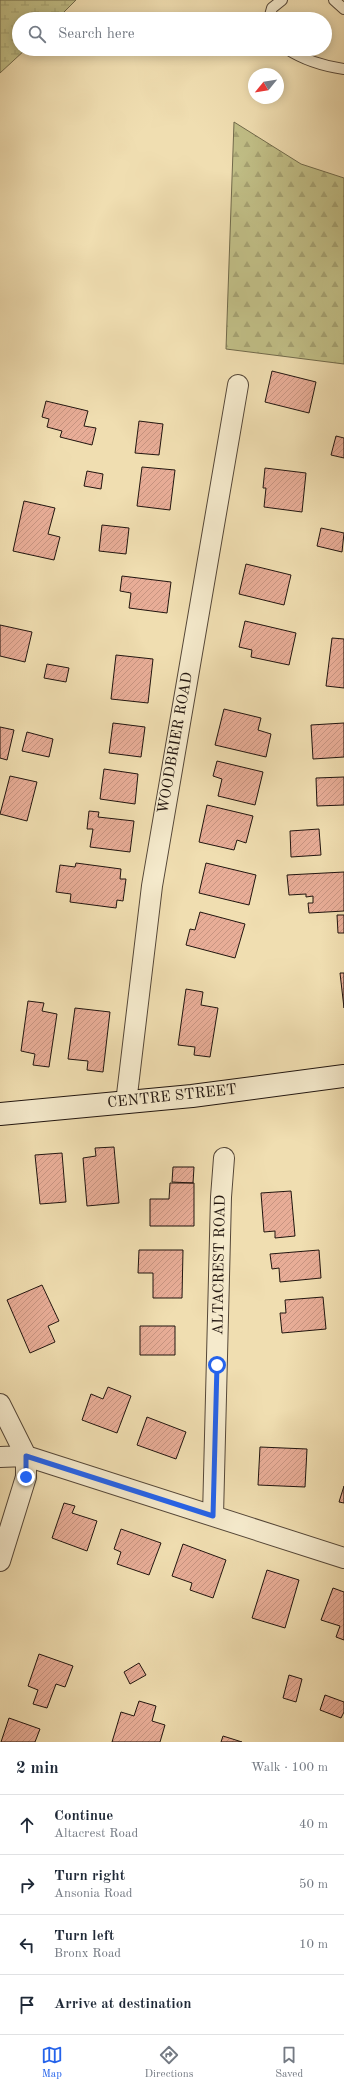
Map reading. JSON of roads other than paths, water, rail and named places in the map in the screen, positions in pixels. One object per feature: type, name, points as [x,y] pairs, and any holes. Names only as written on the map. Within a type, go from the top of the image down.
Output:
[{"type":"main road","name":"CENTRE STREET","points":[[0,1114],[126,1103],[344,1076]]},
{"type":"street","name":"WOODBRIER ROAD","points":[[126,1103],[152,886],[238,386]]},
{"type":"street","name":"ALTACREST ROAD","points":[[213,1516],[221,1197],[224,1158]]},
{"type":"street","points":[[0,1404],[26,1456],[26,1477],[0,1561]]},
{"type":"street","points":[[0,1457],[26,1456],[344,1558]]},
{"type":"lane","points":[[271,12],[272,8],[282,0]]},
{"type":"lane","points":[[334,0],[344,9]]},
{"type":"lane","points":[[297,56],[326,66],[344,69]]}]
